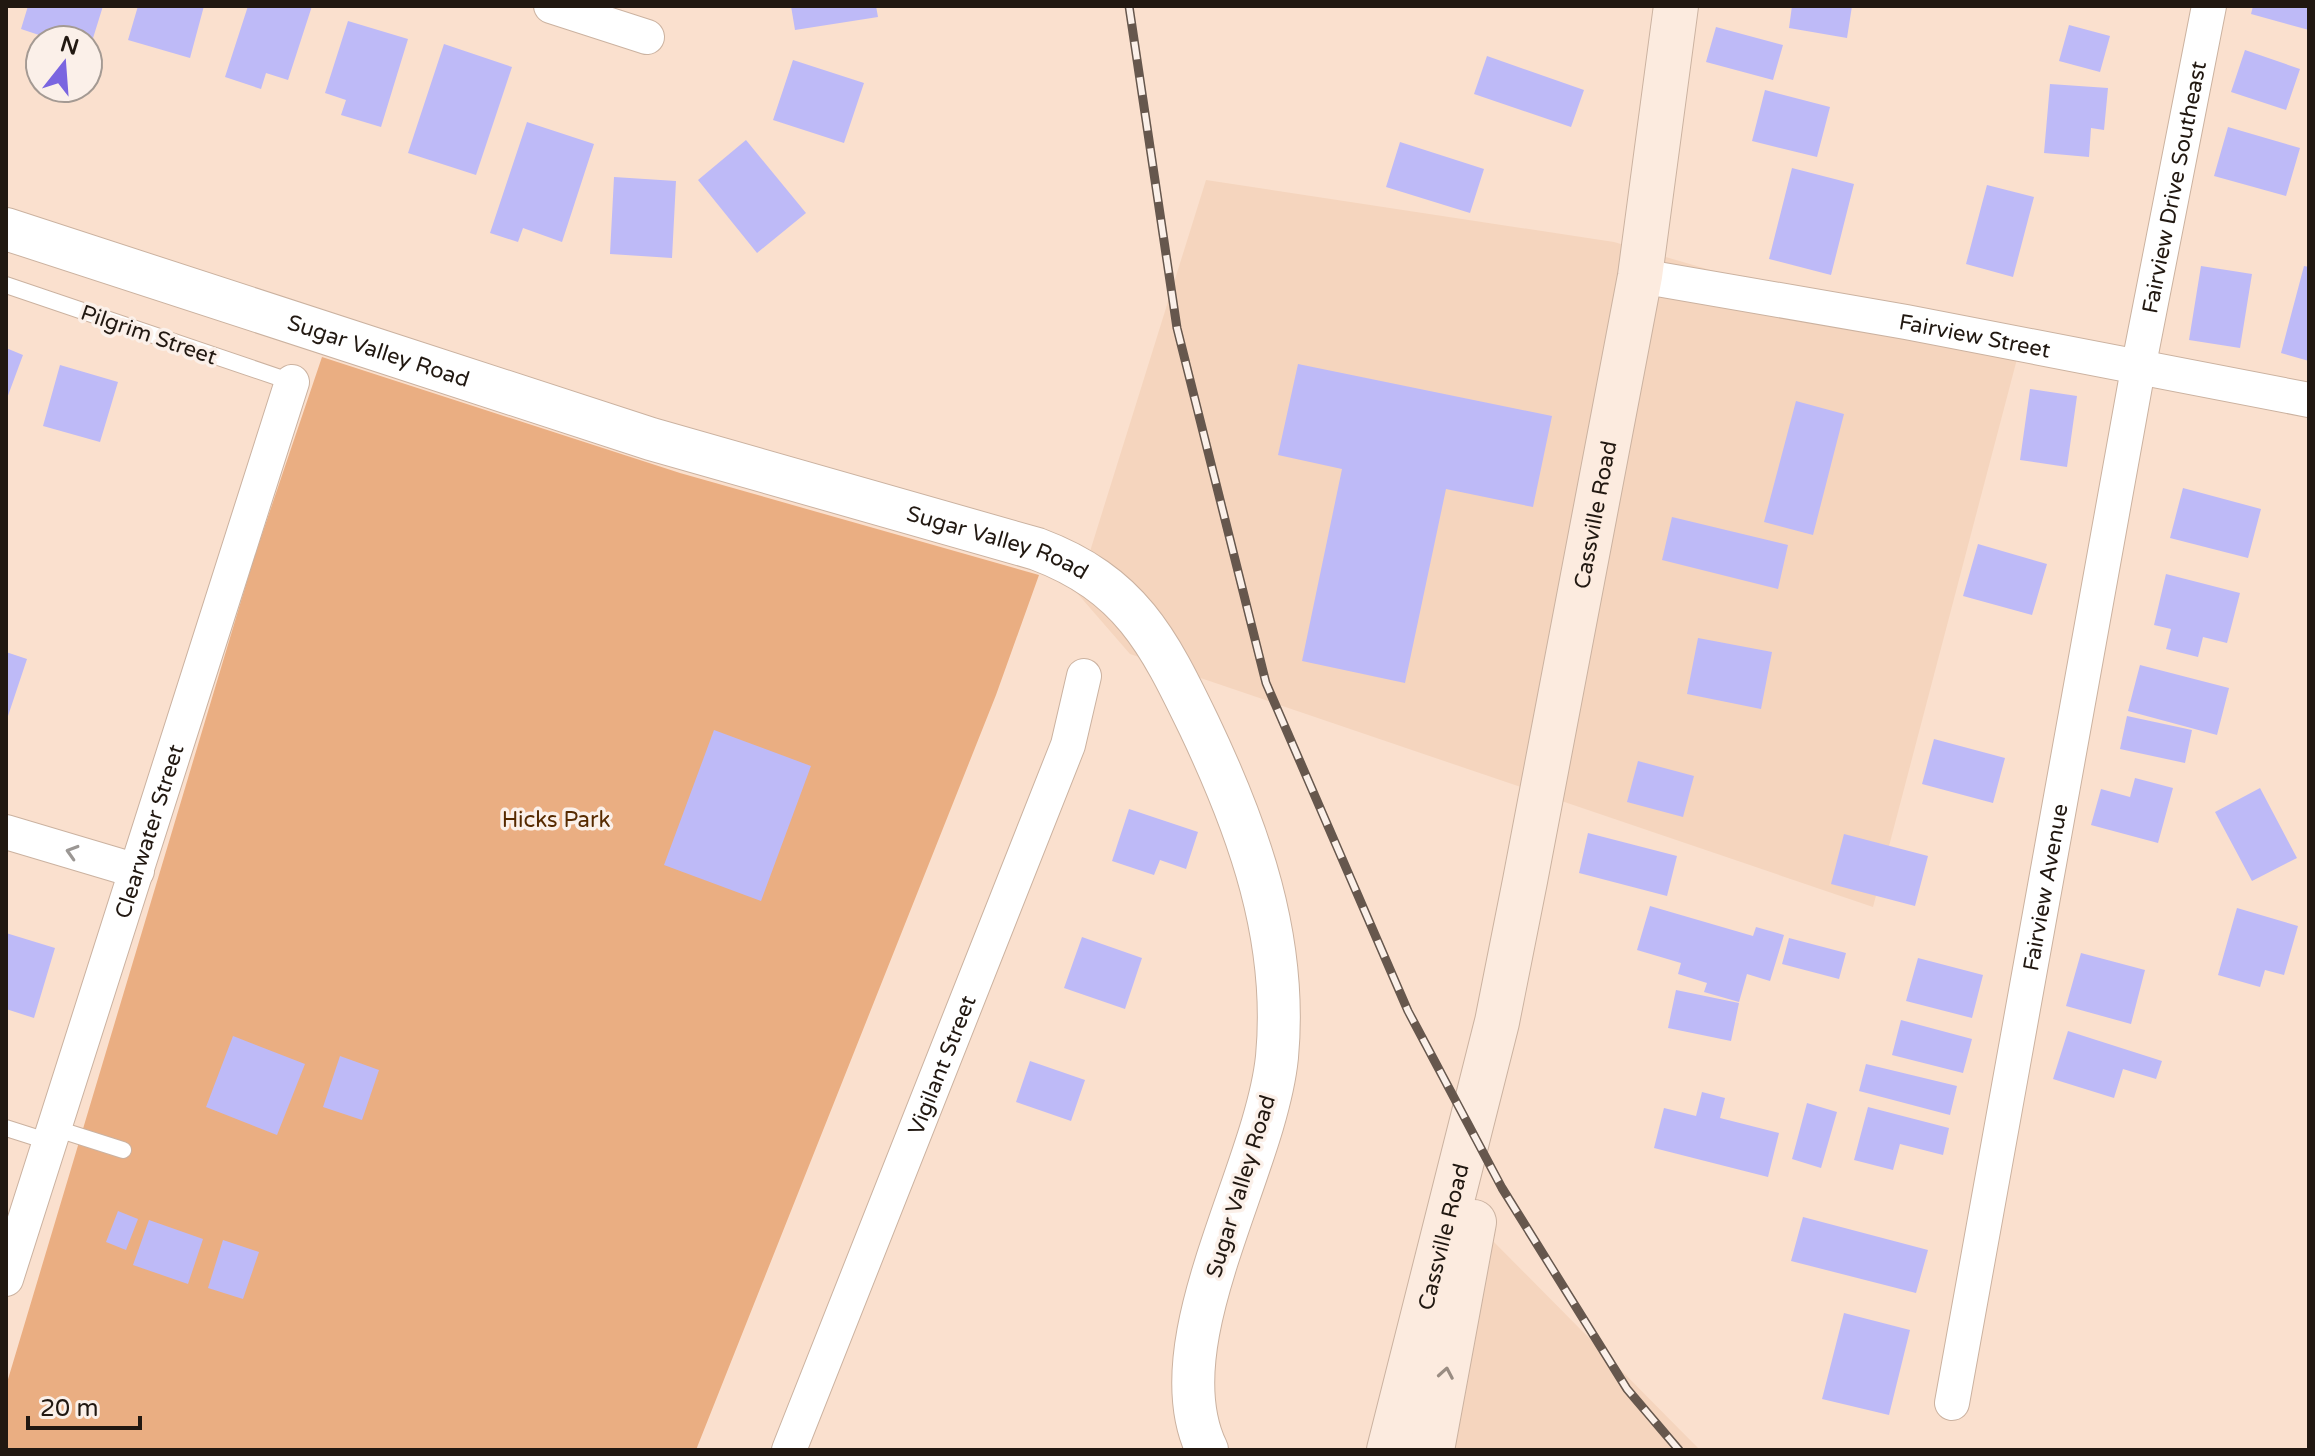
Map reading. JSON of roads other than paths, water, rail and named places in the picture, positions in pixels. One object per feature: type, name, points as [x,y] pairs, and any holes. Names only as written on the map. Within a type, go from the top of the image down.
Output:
[{"type":"main road","name":"Cassville Road","points":[[1399,1447],[1495,1114],[1497,1022],[1640,276],[1676,6]]},
{"type":"street","points":[[551,6],[647,37]]},
{"type":"street","name":"Fairview Drive Southeast","points":[[2138,369],[2209,6]]},
{"type":"street","name":"Sugar Valley Road","points":[[6,229],[651,439],[1037,549],[1072,563],[1117,593],[1144,625],[1164,658],[1225,780],[1251,848],[1274,946],[1278,1021],[1270,1095],[1243,1192],[1200,1315],[1196,1339],[1194,1394],[1207,1450]]},
{"type":"street","name":"Fairview Street","points":[[1640,276],[1906,322],[2309,400]]},
{"type":"street","name":"Fairview Avenue","points":[[1952,1403],[2138,369]]},
{"type":"street","name":"Clearwater Street","points":[[6,1279],[292,382]]},
{"type":"street","name":"Vigilant Street","points":[[789,1450],[1068,745],[1084,676]]},
{"type":"street","points":[[6,832],[137,871]]},
{"type":"lane","name":"Pilgrim Street","points":[[6,285],[292,382]]},
{"type":"lane","points":[[6,1128],[123,1150]]},
{"type":"railway","points":[[1129,6],[1177,328],[1266,683],[1408,1011],[1502,1188],[1627,1389],[1679,1450]]},
{"type":"park label","name":"Hicks Park","points":[[556,819]]}]
